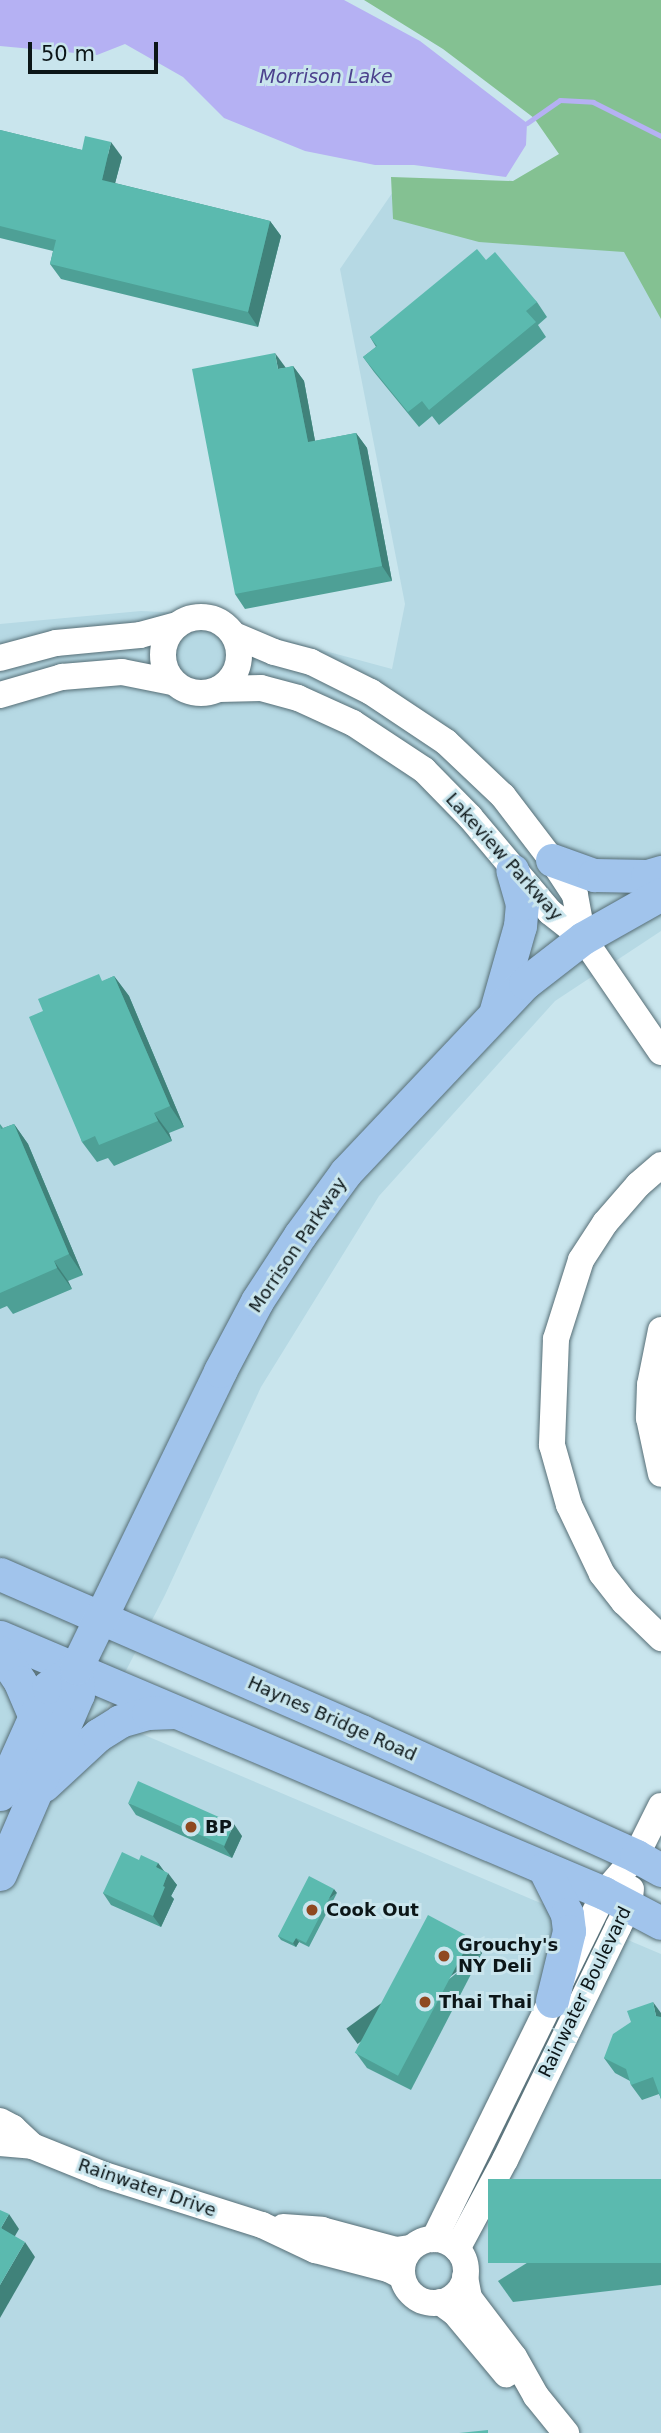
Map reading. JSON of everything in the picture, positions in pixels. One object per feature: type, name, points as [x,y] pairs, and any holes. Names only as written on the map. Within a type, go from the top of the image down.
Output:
[{"type":"main road","points":[[552,860],[594,875],[647,876],[661,872]]},
{"type":"main road","points":[[496,1013],[520,926],[522,904],[512,870]]},
{"type":"main road","name":"Morrison Parkway","points":[[76,1668],[220,1371],[257,1301],[346,1172],[525,983],[583,938],[661,894]]},
{"type":"main road","name":"Haynes Bridge Road","points":[[0,1574],[648,1863]]},
{"type":"main road","points":[[0,1637],[617,1899],[661,1923]]},
{"type":"main road","points":[[0,1652],[20,1682],[35,1718]]},
{"type":"main road","points":[[0,1794],[51,1683],[76,1668]]},
{"type":"main road","points":[[0,1874],[78,1694],[76,1668]]},
{"type":"main road","points":[[34,1795],[89,1744],[120,1721],[148,1713],[178,1712]]},
{"type":"main road","points":[[544,1868],[567,1914],[569,1931],[552,2001]]},
{"type":"street","points":[[0,658],[56,643],[140,635],[177,625],[188,619],[214,619],[234,635],[239,647],[236,671],[219,690],[194,694],[172,682],[122,672],[62,677],[0,695]]},
{"type":"street","points":[[172,682],[165,671],[163,646],[177,625]]},
{"type":"street","name":"Lakeview Parkway","points":[[234,635],[274,652],[311,662],[359,686],[446,743],[503,796],[552,860],[575,895],[583,938]]},
{"type":"street","name":"Lakeview Parkway","points":[[219,690],[263,689],[298,698],[353,723],[424,770],[470,817],[550,912],[583,938]]},
{"type":"street","points":[[583,938],[661,1052]]},
{"type":"street","points":[[661,1165],[638,1185],[605,1223],[581,1259],[556,1339],[552,1445],[569,1505],[602,1574],[624,1602],[661,1638]]},
{"type":"street","points":[[661,1330],[650,1385],[649,1419],[661,1475]]},
{"type":"street","name":"Rainwater Boulevard","points":[[434,2245],[552,2001],[617,1899],[648,1863],[661,1806]]},
{"type":"street","name":"Rainwater Boulevard","points":[[434,2245],[505,2160],[617,1899]]},
{"type":"street","name":"Rainwater Drive","points":[[0,2121],[13,2128],[32,2147]]},
{"type":"street","name":"Rainwater Drive","points":[[0,2143],[32,2147],[104,2175],[262,2225],[315,2249],[388,2269],[402,2276],[415,2296],[422,2301],[440,2302],[455,2313],[507,2375],[536,2396]]},
{"type":"street","name":"Rainwater Drive","points":[[262,2225],[322,2230],[396,2250],[434,2245],[465,2264],[469,2298],[514,2357],[536,2396],[566,2433]]},
{"type":"street","points":[[402,2276],[405,2257],[434,2245]]},
{"type":"street","points":[[440,2302],[460,2289],[465,2277]]},
{"type":"shaded area","points":[[661,0],[661,931],[555,1001],[379,1196],[261,1387],[165,1595],[102,1717],[661,1954],[661,2433],[0,2433],[0,624],[141,611],[184,613],[392,669],[405,604],[340,269],[397,186],[539,200]]},
{"type":"green space","points":[[364,0],[661,0],[661,319],[624,252],[479,242],[393,219],[391,177],[513,181],[559,154],[534,118],[443,49]]},
{"type":"water","name":"Morrison Lake","points":[[0,0],[344,0],[420,41],[527,123],[526,145],[506,177],[414,165],[375,165],[305,151],[224,118],[183,77],[125,44],[97,55],[0,46]]},
{"type":"building","points":[[0,130],[82,150],[85,136],[111,142],[102,180],[270,221],[248,312],[50,264],[56,240],[0,226]]},
{"type":"building","points":[[477,249],[486,260],[495,252],[537,302],[526,311],[536,322],[429,410],[422,401],[408,412],[363,357],[377,346],[370,337]]},
{"type":"building","points":[[275,353],[278,369],[293,366],[308,442],[356,433],[382,566],[235,594],[192,369]]},
{"type":"building","points":[[99,974],[102,981],[114,976],[170,1106],[154,1113],[158,1121],[99,1145],[95,1136],[82,1142],[29,1017],[43,1011],[38,999]]},
{"type":"building","points":[[14,1124],[69,1254],[54,1261],[57,1268],[0,1293],[0,1126],[1,1129]]},
{"type":"building","points":[[138,1781],[234,1824],[224,1846],[128,1803]]},
{"type":"building","points":[[122,1852],[139,1860],[141,1855],[158,1863],[156,1867],[168,1873],[153,1916],[103,1893]]},
{"type":"building","points":[[309,1876],[334,1889],[306,1943],[296,1938],[293,1943],[278,1936]]},
{"type":"building","points":[[428,1915],[471,1938],[398,2076],[355,2053]]},
{"type":"building","points":[[653,2002],[656,2016],[661,2017],[661,2099],[653,2077],[631,2085],[626,2069],[604,2058],[613,2034],[631,2022],[627,2011]]},
{"type":"building","points":[[488,2179],[661,2179],[661,2263],[488,2263]]},
{"type":"building","points":[[0,2210],[9,2214],[1,2228],[25,2242],[0,2285]]},
{"type":"building","points":[[488,2430],[488,2433],[459,2433]]},
{"type":"waterway","points":[[527,123],[560,100],[593,102],[661,136]]},
{"type":"place","name":"BP","points":[[191,1827]]},
{"type":"place","name":"Cook Out","points":[[312,1910]]},
{"type":"place","name":"Grouchy's NY Deli","points":[[444,1956]]},
{"type":"place","name":"Thai Thai","points":[[425,2002]]}]
